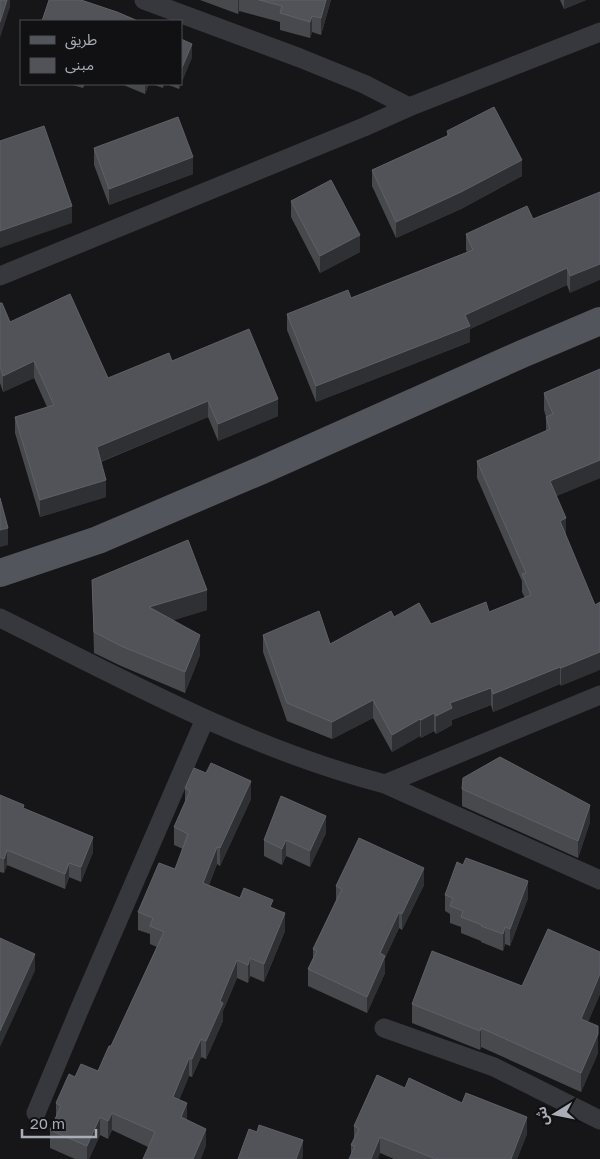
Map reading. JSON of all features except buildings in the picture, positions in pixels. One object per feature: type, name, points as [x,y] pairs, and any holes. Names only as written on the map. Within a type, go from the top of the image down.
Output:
[{"type":"main road","points":[[0,573],[98,540],[600,321]]},
{"type":"street","points":[[144,0],[300,58],[364,84],[409,107]]},
{"type":"street","points":[[0,276],[409,107],[600,32]]},
{"type":"street","points":[[0,618],[205,719],[310,762],[384,784],[600,880]]},
{"type":"street","points":[[384,784],[600,695]]},
{"type":"street","points":[[36,1113],[205,719]]},
{"type":"street","points":[[384,1028],[494,1067],[600,1120]]}]
